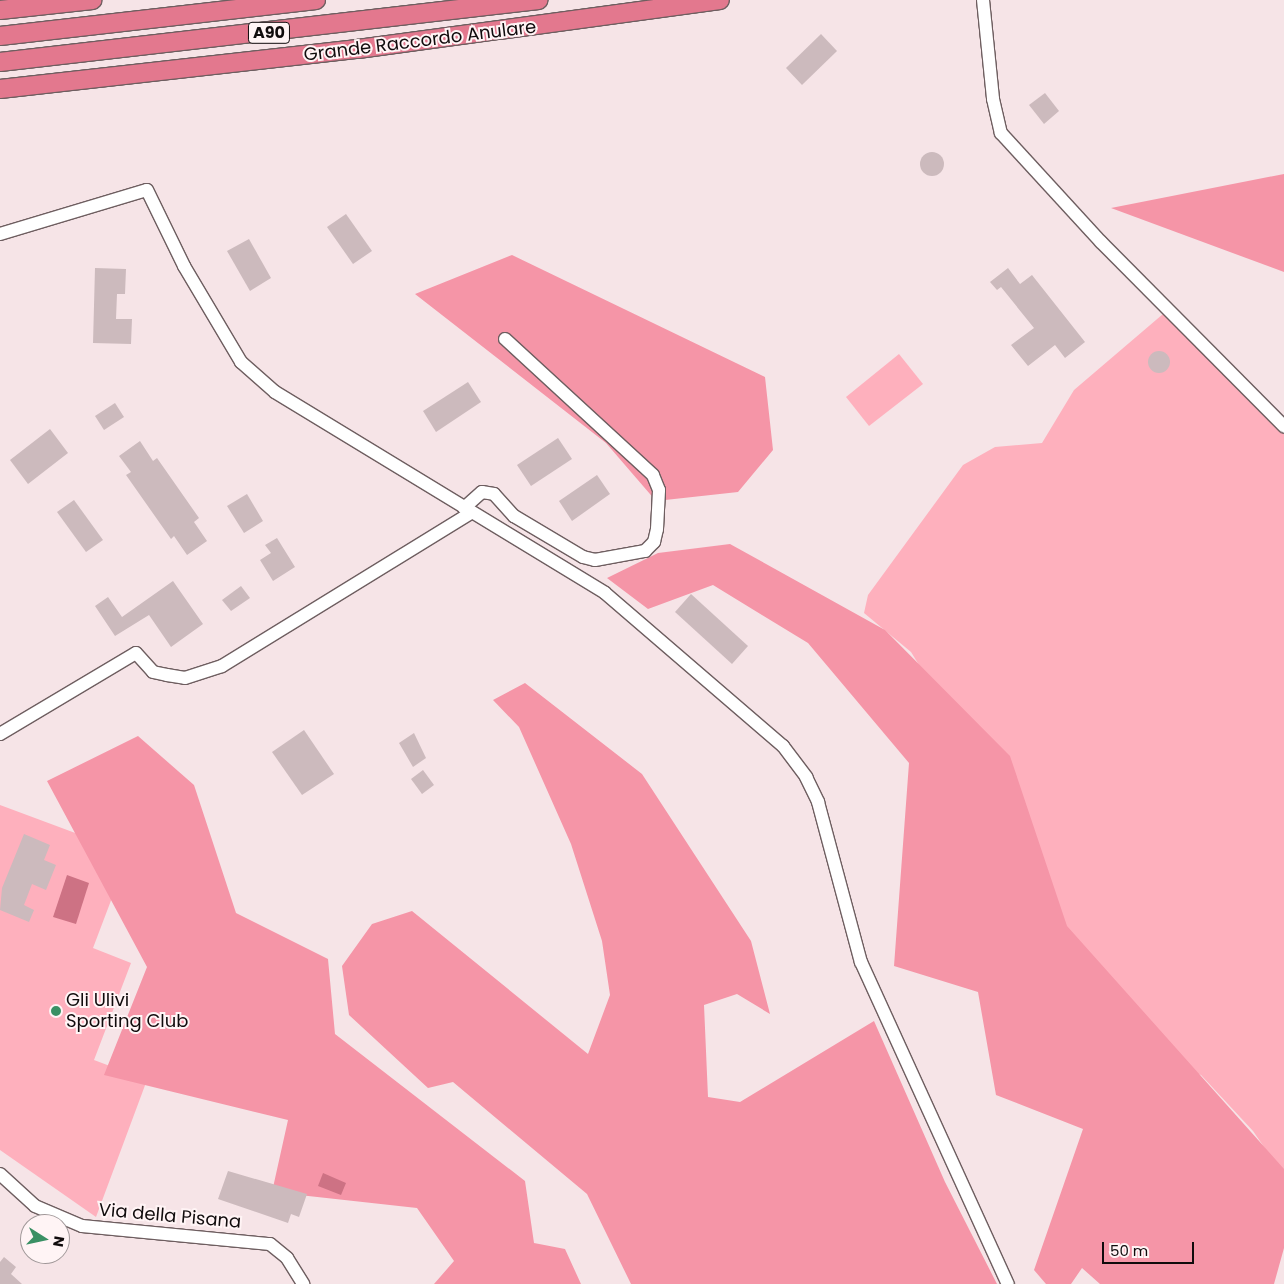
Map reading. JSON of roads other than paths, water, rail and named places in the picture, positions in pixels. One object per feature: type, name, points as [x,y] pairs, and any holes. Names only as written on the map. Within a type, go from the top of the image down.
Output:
[{"type":"highway","points":[[0,10],[92,0]]},
{"type":"highway","name":"A90","points":[[0,36],[316,0]]},
{"type":"highway","name":"Grande Raccordo Anulare","points":[[0,62],[538,0]]},
{"type":"highway","name":"Grande Raccordo Anulare","points":[[0,89],[358,50],[720,0]]},
{"type":"street","points":[[983,0],[993,98],[1001,134],[1101,242],[1284,426]]},
{"type":"street","points":[[0,234],[147,190],[184,266],[241,362],[308,414],[605,593],[783,746],[806,776],[818,802],[862,962],[1008,1284]]},
{"type":"street","points":[[0,734],[136,652],[153,672],[184,678],[222,666],[467,510],[482,492],[494,494],[514,516],[583,558],[595,560],[645,551],[654,542],[658,529],[659,490],[653,475],[505,339]]},
{"type":"street","name":"Via della Pisana","points":[[0,1174],[34,1206],[82,1226],[270,1244],[287,1258],[303,1284]]},
{"type":"place","name":"Gli Ulivi Sporting Club","points":[[56,1011]]}]
